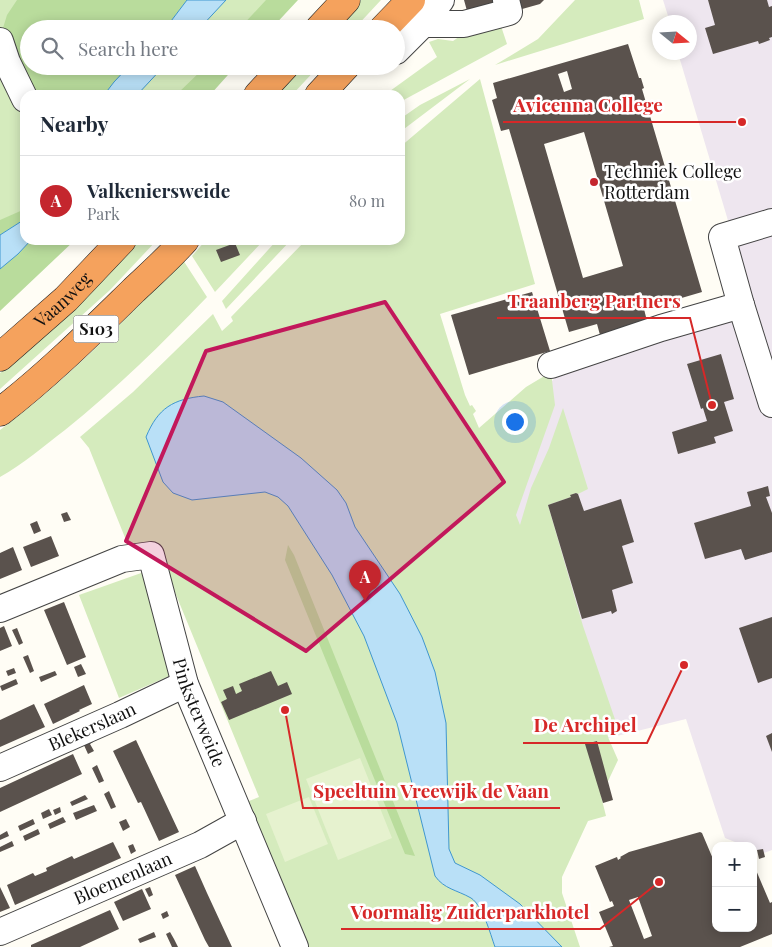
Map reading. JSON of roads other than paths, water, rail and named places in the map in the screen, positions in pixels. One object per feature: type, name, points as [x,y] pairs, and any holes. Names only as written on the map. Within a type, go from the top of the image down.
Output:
[{"type":"highway","points":[[328,20],[346,0]]},
{"type":"highway","points":[[401,20],[417,12]]},
{"type":"highway","points":[[263,90],[277,75]]},
{"type":"highway","points":[[324,90],[338,75]]},
{"type":"highway","name":"Vaanweg","points":[[0,357],[66,299],[117,245]]},
{"type":"highway","name":"S103","points":[[0,412],[90,335],[168,260],[181,245]]},
{"type":"street","points":[[405,34],[417,12],[441,0]]},
{"type":"street","points":[[417,12],[466,6],[489,0]]},
{"type":"street","points":[[417,12],[464,24],[509,12],[506,0]]},
{"type":"street","points":[[0,41],[10,69],[20,90]]},
{"type":"street","points":[[772,222],[722,237],[740,305],[772,404]]},
{"type":"street","points":[[551,365],[661,328],[740,305]]},
{"type":"street","name":"Pinksterweide","points":[[0,609],[122,559],[151,555],[185,684],[295,947]]},
{"type":"street","name":"Blekerslaan","points":[[0,768],[185,684]]},
{"type":"street","name":"Bloemenlaan","points":[[0,932],[200,845],[243,821]]},
{"type":"water","points":[[187,0],[226,0],[207,20],[172,20]]},
{"type":"water","points":[[121,75],[156,75],[142,90],[108,90]]},
{"type":"water","points":[[20,222],[20,245],[26,245],[0,269],[0,235]]},
{"type":"water","points":[[204,396],[223,402],[301,458],[337,490],[346,503],[355,527],[400,594],[422,637],[435,672],[446,723],[449,849],[455,863],[480,875],[520,904],[562,947],[495,947],[486,920],[475,902],[471,898],[447,887],[435,876],[397,723],[364,636],[332,575],[288,506],[278,497],[265,492],[192,500],[173,493],[163,482],[146,437],[161,412],[168,407],[193,397]]},
{"type":"place","name":"Avicenna College","points":[[742,122]]},
{"type":"place","name":"Techniek College Rotterdam","points":[[594,182]]},
{"type":"place","name":"Traanberg Partners","points":[[712,405]]},
{"type":"place","name":"Valkeniersweide","points":[[365,601]]},
{"type":"place","name":"De Archipel","points":[[684,665]]},
{"type":"place","name":"Speeltuin Vreewijk de Vaan","points":[[285,710]]},
{"type":"place","name":"Voormalig Zuiderparkhotel","points":[[659,882]]}]
